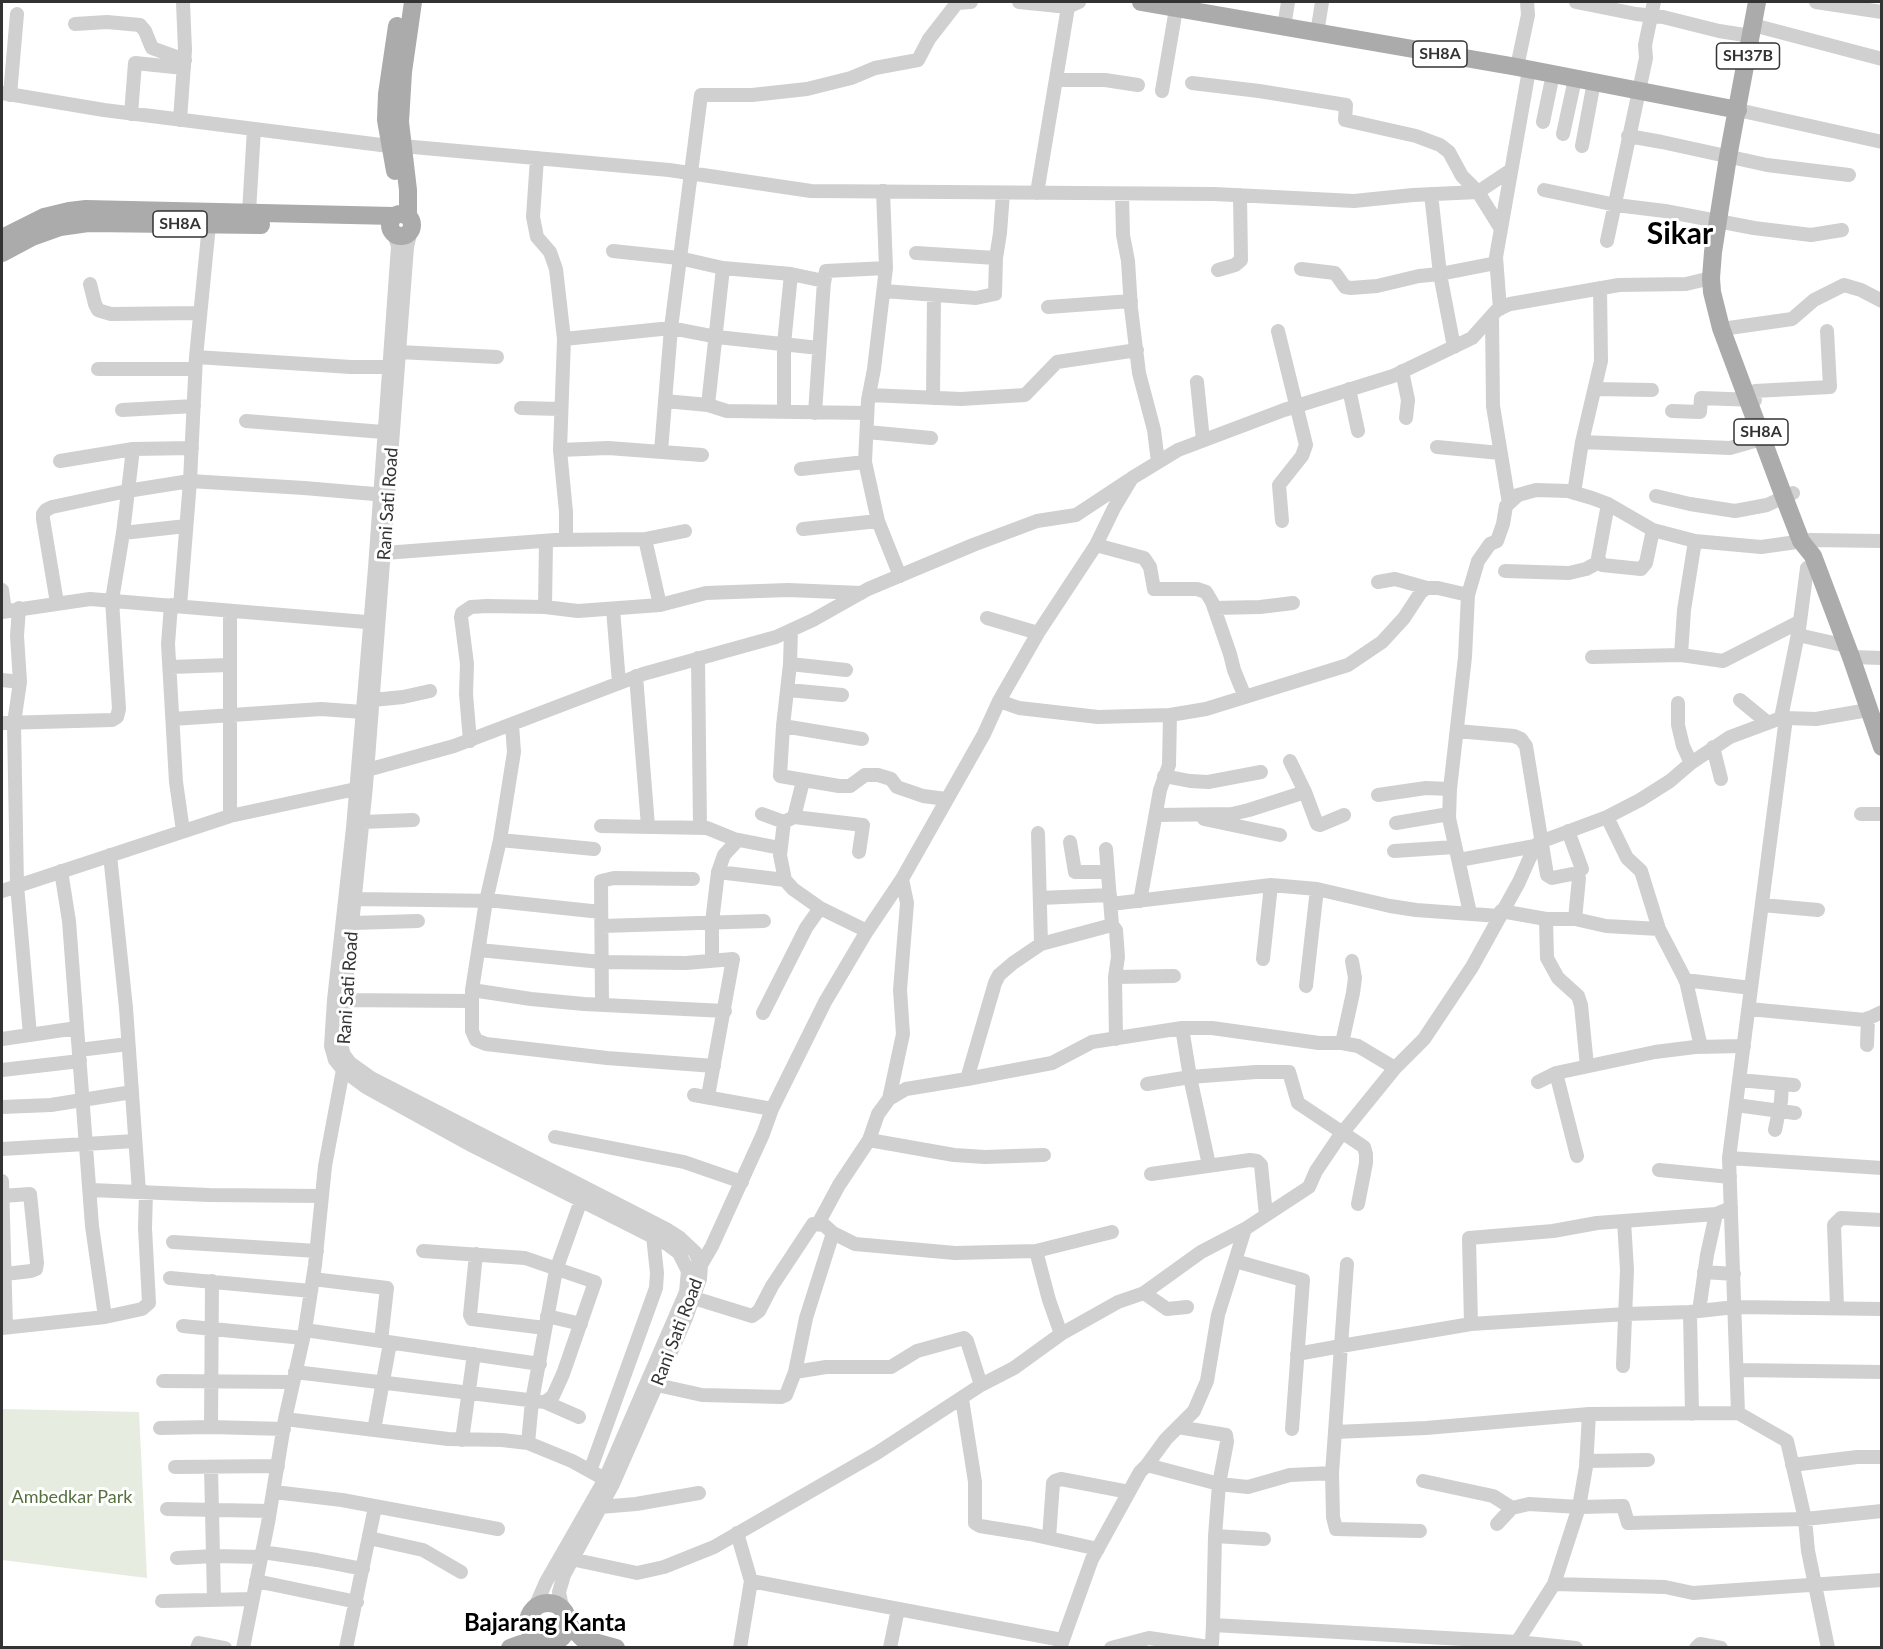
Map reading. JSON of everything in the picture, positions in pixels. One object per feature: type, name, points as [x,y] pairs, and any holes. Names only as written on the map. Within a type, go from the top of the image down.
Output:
[{"type":"main road","points":[[400,224],[408,190],[386,120],[387,94],[401,2]]},
{"type":"main road","points":[[395,146],[412,2]]},
{"type":"main road","name":"SH8A","points":[[1141,2],[1523,68],[1738,110],[1728,157],[1711,278],[1721,328],[1754,397]]},
{"type":"main road","name":"SH37B","points":[[1738,110],[1757,2]]},
{"type":"main road","name":"SH8A","points":[[2,238],[44,217],[77,210],[106,208],[375,218],[400,224]]},
{"type":"main road","name":"SH8A","points":[[2,253],[32,237],[60,227],[116,222],[209,225],[364,226],[400,224]]},
{"type":"main road","name":"SH8A","points":[[1716,305],[1729,328],[1808,551],[1875,722],[1881,747]]},
{"type":"main road","points":[[509,1647],[518,1640],[531,1615],[544,1603],[553,1603],[561,1608],[584,1639],[616,1647]]},
{"type":"main road","points":[[531,1615],[529,1632],[535,1639],[547,1643],[560,1639],[566,1632],[567,1619]]},
{"type":"main road","points":[[509,1647],[531,1643],[578,1647]]},
{"type":"street","points":[[180,120],[185,64],[183,2]]},
{"type":"street","points":[[661,451],[670,328],[700,95],[752,95],[807,89],[851,78],[875,68],[918,60],[929,39],[962,2]]},
{"type":"street","points":[[1019,2],[1073,4],[1057,80],[1038,193]]},
{"type":"street","points":[[1284,27],[1288,2]]},
{"type":"street","points":[[1317,33],[1322,2]]},
{"type":"street","points":[[1509,503],[1492,391],[1496,263],[1511,170],[1523,68],[1527,2]]},
{"type":"street","points":[[1576,2],[1663,17],[1719,31],[1752,31],[1881,59]]},
{"type":"street","points":[[1607,241],[1646,58],[1645,45],[1654,2]]},
{"type":"street","points":[[1816,2],[1856,5],[1881,12]]},
{"type":"street","points":[[1162,91],[1176,9]]},
{"type":"street","points":[[17,14],[6,94],[131,114],[395,146],[689,173],[811,191],[1240,195],[1354,201],[1478,192],[1511,170]]},
{"type":"street","points":[[75,24],[107,22],[140,25],[152,48],[185,64]]},
{"type":"street","points":[[131,114],[135,63],[185,64]]},
{"type":"street","points":[[1543,122],[1553,75]]},
{"type":"street","points":[[1563,134],[1575,79]]},
{"type":"street","points":[[1057,80],[1105,80],[1138,85]]},
{"type":"street","points":[[1582,146],[1594,82]]},
{"type":"street","points":[[1192,83],[1346,105],[1345,120],[1416,136],[1440,145],[1449,152],[1462,176],[1478,192],[1501,229]]},
{"type":"street","points":[[1738,110],[1881,142]]},
{"type":"street","points":[[249,212],[254,129]]},
{"type":"street","points":[[1628,136],[1793,169],[1849,175]]},
{"type":"street","points":[[537,158],[532,217],[537,237],[550,252],[556,268],[564,339],[560,450],[566,512],[566,540]]},
{"type":"street","points":[[1544,190],[1616,204],[1811,235],[1842,230]]},
{"type":"street","points":[[883,191],[886,268],[867,413],[865,462],[878,521],[900,576]]},
{"type":"street","points":[[884,291],[976,298],[995,294],[996,258],[1003,193]]},
{"type":"street","points":[[1122,194],[1123,235],[1128,261],[1139,373],[1154,430],[1158,462]]},
{"type":"street","points":[[1431,194],[1440,274],[1454,347]]},
{"type":"street","points":[[1218,270],[1235,266],[1241,260],[1240,195]]},
{"type":"street","points":[[400,224],[383,432],[383,495],[375,622],[363,712],[362,787],[332,1046],[335,1059],[343,1070],[369,1082],[473,1146],[584,1193],[679,1253],[694,1268]]},
{"type":"street","name":"Rani Sati Road","points":[[363,771],[373,700],[375,622],[385,553],[383,495],[399,352],[407,247],[400,224]]},
{"type":"street","points":[[183,831],[176,782],[168,644],[186,526],[196,363],[209,225]]},
{"type":"street","points":[[613,251],[680,258],[723,268],[791,274],[824,281],[824,283]]},
{"type":"street","points":[[916,253],[996,258]]},
{"type":"street","points":[[1301,269],[1335,273],[1345,287],[1351,288],[1377,286],[1419,276],[1496,263]]},
{"type":"street","points":[[708,405],[723,268]]},
{"type":"street","points":[[814,413],[826,271],[886,268]]},
{"type":"street","points":[[784,412],[784,344],[791,274]]},
{"type":"street","points":[[363,771],[470,741],[636,676],[776,637],[861,593],[900,576],[1037,522],[1076,514],[1178,450],[1296,406],[1402,371],[1472,338],[1496,313],[1510,304],[1619,285],[1686,284],[1711,278]]},
{"type":"street","points":[[90,284],[98,310],[111,314],[200,313]]},
{"type":"street","points":[[1729,328],[1792,320],[1814,300],[1844,285],[1861,290],[1881,301]]},
{"type":"street","points":[[1574,493],[1582,442],[1601,361],[1600,288]]},
{"type":"street","points":[[933,398],[934,295]]},
{"type":"street","points":[[1048,306],[1131,301]]},
{"type":"street","points":[[564,339],[670,328],[717,337],[819,348]]},
{"type":"street","points":[[1278,331],[1306,445],[1302,456],[1279,485],[1282,521]]},
{"type":"street","points":[[1672,411],[1700,412],[1701,398],[1754,397],[1830,387],[1827,331]]},
{"type":"street","points":[[869,395],[961,399],[1025,395],[1057,362],[1137,350]]},
{"type":"street","points":[[399,352],[497,357]]},
{"type":"street","points":[[98,369],[196,363],[388,367]]},
{"type":"street","points":[[1402,371],[1408,400],[1406,418]]},
{"type":"street","points":[[1197,382],[1203,440]]},
{"type":"street","points":[[1595,389],[1652,390]]},
{"type":"street","points":[[1349,390],[1358,431]]},
{"type":"street","points":[[665,401],[708,405],[727,411],[867,413]]},
{"type":"street","points":[[122,410],[194,406]]},
{"type":"street","points":[[522,408],[561,408]]},
{"type":"street","points":[[246,421],[383,432]]},
{"type":"street","points":[[867,432],[931,438]]},
{"type":"street","points":[[1582,442],[1730,448],[1767,437]]},
{"type":"street","points":[[1437,447],[1500,453]]},
{"type":"street","points":[[60,460],[133,450],[192,448]]},
{"type":"street","points":[[560,450],[608,448],[702,455]]},
{"type":"street","points":[[8,723],[112,720],[117,717],[119,709],[112,600],[133,450]]},
{"type":"street","points":[[801,469],[865,462]]},
{"type":"street","points":[[531,1615],[558,1560],[609,1481],[694,1268],[712,1245],[742,1182],[772,1109],[825,1002],[867,931],[902,879],[984,734],[999,700],[1038,633],[1096,545],[1132,478]]},
{"type":"street","points":[[57,603],[43,514],[52,507],[127,491],[190,481],[383,495]]},
{"type":"street","points":[[1470,913],[1449,814],[1465,657],[1468,595],[1478,561],[1490,544],[1497,541],[1506,506],[1509,503],[1518,495],[1536,490],[1554,489],[1574,493],[1608,504],[1653,530],[1695,541],[1808,551],[1881,540]]},
{"type":"street","points":[[1656,496],[1735,511],[1767,505],[1788,495]]},
{"type":"street","points":[[1608,504],[1598,558],[1599,562],[1605,566],[1641,569],[1646,563],[1653,530]]},
{"type":"street","points":[[803,529],[878,521]]},
{"type":"street","points":[[123,533],[186,526]]},
{"type":"street","points":[[385,553],[546,541],[645,539],[685,531]]},
{"type":"street","points":[[645,539],[660,605]]},
{"type":"street","points":[[545,607],[546,541]]},
{"type":"street","points":[[1681,655],[1684,610],[1695,541]]},
{"type":"street","points":[[1096,545],[1144,558],[1150,567],[1154,589],[1197,589],[1206,592],[1214,608],[1245,697]]},
{"type":"street","points":[[1738,1413],[1730,1158],[1762,905],[1778,720],[1799,629],[1808,551]]},
{"type":"street","points":[[1505,571],[1569,573],[1586,569],[1599,562]]},
{"type":"street","points":[[1378,582],[1395,579],[1427,588],[1438,588],[1468,595]]},
{"type":"street","points":[[999,700],[1029,710],[1098,717],[1170,715],[1206,709],[1348,665],[1382,642],[1404,618],[1421,592],[1427,588]]},
{"type":"street","points":[[2,590],[17,636],[20,682],[8,723],[16,885],[30,1035]]},
{"type":"street","points":[[470,741],[466,694],[467,664],[461,617],[462,613],[471,607],[614,609],[660,605],[706,593],[788,590],[861,593]]},
{"type":"street","points":[[9,611],[90,599],[375,622]]},
{"type":"street","points":[[1214,608],[1260,607],[1293,603]]},
{"type":"street","points":[[614,609],[619,683]]},
{"type":"street","points":[[230,612],[230,816]]},
{"type":"street","points":[[987,618],[1038,633]]},
{"type":"street","points":[[1592,657],[1681,655],[1719,661],[1728,660],[1799,629],[1849,651],[1881,658]]},
{"type":"street","points":[[791,630],[780,777],[850,786],[865,776],[878,775],[891,779],[897,787],[923,796],[946,799]]},
{"type":"street","points":[[698,658],[700,827]]},
{"type":"street","points":[[790,664],[846,670]]},
{"type":"street","points":[[170,667],[229,665]]},
{"type":"street","points":[[636,676],[648,826]]},
{"type":"street","points":[[2,680],[20,682]]},
{"type":"street","points":[[788,690],[842,695]]},
{"type":"street","points":[[373,700],[429,691]]},
{"type":"street","points":[[1740,700],[1778,720]]},
{"type":"street","points":[[1678,703],[1678,725],[1683,746],[1691,763]]},
{"type":"street","points":[[173,719],[321,710],[363,712]]},
{"type":"street","points":[[1140,901],[1164,776],[1170,760],[1170,715]]},
{"type":"street","points":[[1394,851],[1457,854],[1538,844],[1606,817],[1640,800],[1670,781],[1691,763],[1730,736],[1778,720],[1875,722]]},
{"type":"street","points":[[512,725],[514,752],[500,840],[486,901],[472,995],[472,1031],[476,1040],[486,1044],[607,1058],[714,1066]]},
{"type":"street","points":[[783,726],[862,739]]},
{"type":"street","points":[[1456,731],[1514,736],[1521,739],[1526,746],[1538,844],[1548,877],[1572,874],[1579,878],[1575,919]]},
{"type":"street","points":[[1713,747],[1721,779]]},
{"type":"street","points":[[1290,761],[1318,825],[1344,815]]},
{"type":"street","points":[[1164,776],[1208,782],[1261,772]]},
{"type":"street","points":[[803,781],[780,848],[785,880],[793,889],[820,908],[867,931]]},
{"type":"street","points":[[2,891],[230,816],[362,787]]},
{"type":"street","name":"Rani Sati Road","points":[[362,787],[363,822],[356,899],[339,1000],[341,1045],[344,1055],[369,1082]]},
{"type":"street","points":[[1378,795],[1426,788],[1450,789]]},
{"type":"street","points":[[1156,815],[1242,812],[1305,792]]},
{"type":"street","points":[[762,814],[789,819],[863,825],[860,852]]},
{"type":"street","points":[[1396,823],[1449,814]]},
{"type":"street","points":[[1861,814],[1881,814]]},
{"type":"street","points":[[1191,815],[1280,836]]},
{"type":"street","points":[[1606,817],[1627,858],[1641,871],[1659,929],[1685,980],[1701,1047]]},
{"type":"street","points":[[363,822],[413,820]]},
{"type":"street","points":[[601,826],[700,827],[712,829],[738,840],[780,848]]},
{"type":"street","points":[[1568,831],[1582,869]]},
{"type":"street","points":[[1038,833],[1041,944]]},
{"type":"street","points":[[500,840],[594,849]]},
{"type":"street","points":[[712,960],[712,922],[718,872],[724,855],[738,840]]},
{"type":"street","points":[[1070,842],[1075,872],[1080,874],[1108,872]]},
{"type":"street","points":[[572,1559],[637,1573],[650,1572],[686,1559],[737,1533],[877,1453],[981,1385],[1014,1368],[1061,1334],[1118,1302],[1144,1293],[1201,1252],[1245,1229],[1309,1188],[1316,1171],[1342,1132],[1395,1068],[1424,1039],[1472,967],[1538,844]]},
{"type":"street","points":[[1106,849],[1112,925],[1116,930],[1118,957],[1115,977],[1116,1040]]},
{"type":"street","points":[[2,1181],[4,1328],[105,1317],[142,1309],[149,1303],[143,1192],[135,1141],[110,855]]},
{"type":"street","points":[[61,871],[69,921],[92,1226],[105,1317]]},
{"type":"street","points":[[718,872],[785,880]]},
{"type":"street","points":[[603,1004],[600,884],[603,879],[693,879]]},
{"type":"street","points":[[889,1099],[903,1034],[900,990],[907,903],[902,879]]},
{"type":"street","points":[[1040,898],[1140,901],[1271,885],[1317,889],[1416,910],[1575,919],[1606,926],[1659,929]]},
{"type":"street","points":[[1263,959],[1271,885]]},
{"type":"street","points":[[1306,987],[1317,889]]},
{"type":"street","points":[[356,899],[486,901],[601,912]]},
{"type":"street","points":[[1762,905],[1818,910]]},
{"type":"street","points":[[763,1013],[807,928],[820,908]]},
{"type":"street","points":[[1546,919],[1546,958],[1558,978],[1578,996],[1581,1005],[1587,1066]]},
{"type":"street","points":[[353,923],[418,921]]},
{"type":"street","points":[[602,926],[764,921]]},
{"type":"street","points":[[967,1079],[999,975],[1012,963],[1041,944],[1112,925]]},
{"type":"street","points":[[479,950],[603,962],[686,963],[733,959],[708,1096]]},
{"type":"street","points":[[1342,1043],[1355,978],[1352,961]]},
{"type":"street","points":[[1115,977],[1174,976]]},
{"type":"street","points":[[1685,980],[1751,988]]},
{"type":"street","points":[[339,1000],[472,995],[725,1011]]},
{"type":"street","points":[[1749,1009],[1864,1020],[1881,1012]]},
{"type":"street","points":[[1867,1045],[1868,1018]]},
{"type":"street","points":[[2,1039],[77,1028]]},
{"type":"street","points":[[818,1224],[839,1185],[869,1140],[878,1114],[889,1099],[906,1089],[1040,1067],[1052,1063],[1085,1044],[1182,1028],[1212,1028],[1358,1046],[1395,1068]]},
{"type":"street","points":[[1182,1028],[1209,1165]]},
{"type":"street","points":[[2,1070],[79,1056],[128,1044]]},
{"type":"street","points":[[1538,1082],[1556,1073],[1655,1052],[1701,1047],[1744,1046]]},
{"type":"street","points":[[243,1647],[270,1511],[284,1424],[304,1334],[312,1285],[321,1196],[343,1070]]},
{"type":"street","points":[[1147,1084],[1190,1077],[1289,1072],[1298,1103],[1364,1147],[1366,1154],[1358,1204]]},
{"type":"street","points":[[1556,1073],[1577,1156]]},
{"type":"street","points":[[1739,1080],[1788,1085],[1774,1130]]},
{"type":"street","points":[[2,1107],[51,1106],[132,1092]]},
{"type":"street","points":[[694,1095],[772,1109]]},
{"type":"street","points":[[1736,1105],[1796,1113]]},
{"type":"street","points":[[555,1137],[684,1162],[742,1182]]},
{"type":"street","points":[[869,1140],[954,1155],[985,1157],[1044,1155]]},
{"type":"street","points":[[2,1149],[135,1141]]},
{"type":"street","points":[[1730,1158],[1881,1168]]},
{"type":"street","points":[[1151,1174],[1209,1165],[1257,1161],[1261,1165],[1266,1215]]},
{"type":"street","points":[[1659,1170],[1730,1177]]},
{"type":"street","points":[[91,1190],[321,1196]]},
{"type":"street","points":[[528,1443],[539,1401],[540,1364],[556,1270],[584,1193]]},
{"type":"street","name":"Rani Sati Road","points":[[567,1619],[560,1592],[564,1575],[600,1507],[609,1481],[657,1385],[700,1279],[694,1268],[695,1252],[680,1238],[584,1193]]},
{"type":"street","points":[[2,1196],[30,1194],[37,1263],[36,1269],[31,1271],[5,1274]]},
{"type":"street","points":[[1472,1323],[1469,1238],[1553,1231],[1624,1221],[1716,1214],[1731,1208]]},
{"type":"street","points":[[1692,1414],[1694,1312],[1716,1214]]},
{"type":"street","points":[[1837,1307],[1834,1225],[1840,1218],[1881,1220]]},
{"type":"street","points":[[1623,1366],[1627,1270],[1624,1221]]},
{"type":"street","points":[[694,1298],[752,1316],[759,1311],[772,1286],[813,1224],[829,1228],[833,1233],[855,1244],[929,1251],[985,1253],[1036,1251],[1112,1232]]},
{"type":"street","points":[[751,1581],[898,1609],[1063,1645],[1092,1558],[1140,1472],[1166,1439],[1194,1411],[1207,1381],[1218,1315],[1245,1229]]},
{"type":"street","points":[[657,1385],[702,1395],[781,1397],[788,1392],[795,1372],[806,1318],[833,1233]]},
{"type":"street","points":[[590,1471],[656,1288],[657,1273],[653,1236]]},
{"type":"street","points":[[173,1242],[316,1251]]},
{"type":"street","points":[[423,1251],[525,1258],[595,1282],[553,1396],[539,1401]]},
{"type":"street","points":[[1036,1251],[1061,1334]]},
{"type":"street","points":[[476,1254],[470,1315],[472,1319],[581,1324]]},
{"type":"street","points":[[1235,1262],[1303,1280],[1292,1429]]},
{"type":"street","points":[[1347,1264],[1332,1473],[1333,1517],[1336,1529],[1420,1531]]},
{"type":"street","points":[[1704,1272],[1734,1274]]},
{"type":"street","points":[[170,1278],[383,1286],[387,1288],[386,1342],[374,1430]]},
{"type":"street","points":[[211,1427],[212,1281]]},
{"type":"street","points":[[1144,1293],[1167,1309],[1187,1307]]},
{"type":"street","points":[[1297,1354],[1472,1323],[1735,1308],[1881,1309]]},
{"type":"street","points":[[183,1326],[386,1342],[540,1364]]},
{"type":"street","points":[[795,1372],[826,1367],[891,1367],[917,1351],[964,1338],[968,1341],[981,1385]]},
{"type":"street","points":[[462,1440],[474,1354]]},
{"type":"street","points":[[1737,1370],[1881,1372]]},
{"type":"street","points":[[163,1381],[294,1377],[382,1383],[539,1401],[579,1417]]},
{"type":"street","points":[[962,1399],[975,1482],[975,1523],[980,1526],[1098,1549]]},
{"type":"street","points":[[1335,1432],[1426,1428],[1589,1414],[1738,1413],[1787,1440],[1805,1519],[1808,1551],[1828,1647]]},
{"type":"street","points":[[1516,1645],[1554,1584],[1579,1507],[1586,1461],[1589,1414]]},
{"type":"street","points":[[160,1428],[284,1424],[374,1430],[462,1440],[502,1440],[528,1443],[572,1461],[609,1481]]},
{"type":"street","points":[[1111,1647],[1149,1638],[1209,1647],[1212,1643],[1215,1536],[1226,1435],[1178,1427]]},
{"type":"street","points":[[1792,1465],[1857,1457],[1881,1458]]},
{"type":"street","points":[[1586,1461],[1648,1460]]},
{"type":"street","points":[[1147,1465],[1219,1484],[1248,1487],[1290,1475],[1332,1473]]},
{"type":"street","points":[[175,1467],[278,1466]]},
{"type":"street","points":[[211,1467],[214,1600]]},
{"type":"street","points":[[1049,1538],[1053,1483],[1056,1480],[1130,1492]]},
{"type":"street","points":[[1423,1481],[1493,1496],[1512,1508]]},
{"type":"street","points":[[273,1492],[342,1500],[498,1529]]},
{"type":"street","points":[[600,1507],[636,1504],[699,1493]]},
{"type":"street","points":[[1497,1524],[1512,1508],[1529,1504],[1579,1507],[1623,1506],[1628,1523],[1805,1519],[1881,1511]]},
{"type":"street","points":[[346,1647],[375,1507]]},
{"type":"street","points":[[167,1509],[270,1511]]},
{"type":"street","points":[[737,1533],[751,1581],[740,1647]]},
{"type":"street","points":[[1215,1536],[1264,1539]]},
{"type":"street","points":[[369,1538],[423,1550],[461,1572]]},
{"type":"street","points":[[177,1558],[261,1554],[317,1560],[363,1569]]},
{"type":"street","points":[[1554,1584],[1665,1587],[1694,1593],[1881,1580]]},
{"type":"street","points":[[256,1581],[357,1602]]},
{"type":"street","points":[[162,1601],[252,1599]]},
{"type":"street","points":[[890,1647],[898,1609]]},
{"type":"street","points":[[1214,1624],[1516,1645],[1576,1647]]},
{"type":"street","points":[[197,1647],[199,1643],[225,1647]]},
{"type":"street","points":[[1696,1647],[1700,1644],[1721,1647]]},
{"type":"green space","name":"Ambedkar Park","points":[[2,1409],[139,1412],[147,1578],[2,1560]]},
{"type":"district","name":"Sikar","points":[[1680,234]]},
{"type":"district","name":"Bajarang Kanta","points":[[545,1623]]}]
